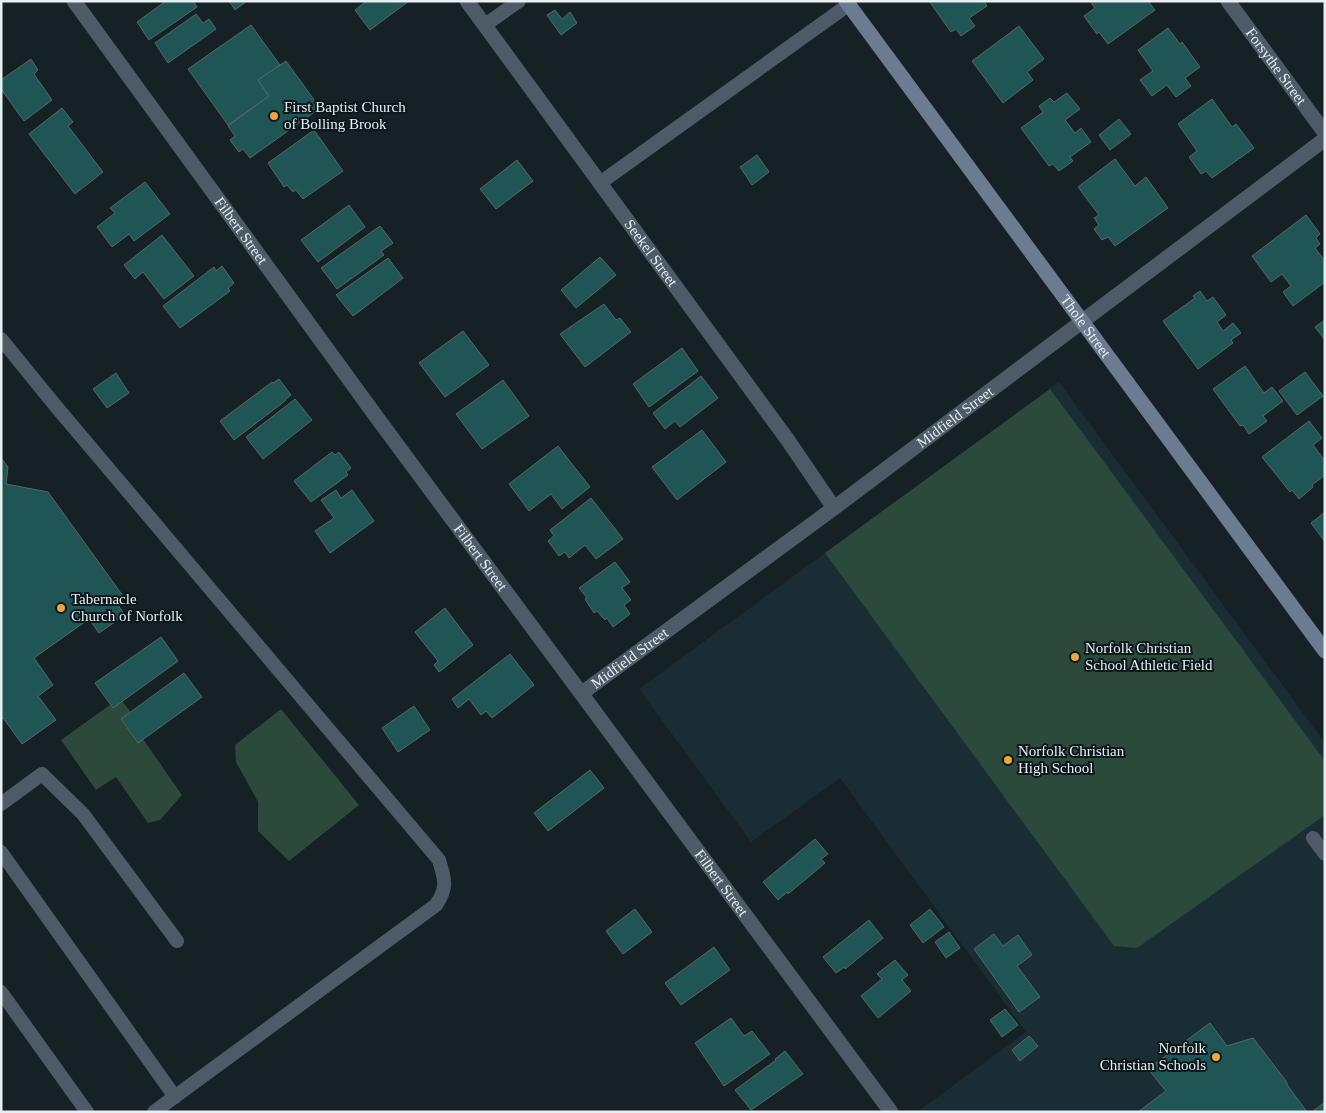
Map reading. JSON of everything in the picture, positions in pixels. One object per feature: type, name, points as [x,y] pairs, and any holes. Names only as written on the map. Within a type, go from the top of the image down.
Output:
[{"type":"street","name":"Filbert Street","points":[[74,1],[384,426],[890,1112]]},
{"type":"street","name":"Seekel Street","points":[[467,1],[787,439],[834,508]]},
{"type":"street","name":"Forsythe Street","points":[[1228,1],[1325,133]]},
{"type":"street","name":"Thole Street","points":[[847,3],[1325,651]]},
{"type":"street","name":"Midfield Street","points":[[582,693],[834,508],[1325,139]]},
{"type":"lane","points":[[485,25],[519,1]]},
{"type":"lane","points":[[600,183],[847,3]]},
{"type":"lane","points":[[1,339],[60,412],[439,860],[445,879],[444,892],[436,905],[154,1112]]},
{"type":"lane","points":[[1,804],[42,774],[83,814],[177,941]]},
{"type":"lane","points":[[1313,838],[1325,854]]},
{"type":"lane","points":[[1,852],[175,1097]]},
{"type":"lane","points":[[1,992],[87,1112]]},
{"type":"shaded area","name":"Norfolk Christian High School","points":[[1059,382],[1325,743],[1325,1112],[917,1112],[1026,1032],[840,778],[751,842],[639,689]]},
{"type":"green space","name":"Norfolk Christian School Athletic Field","points":[[1050,389],[1325,761],[1325,815],[1137,948],[1114,946],[825,553]]},
{"type":"green space","points":[[122,701],[131,712],[121,720],[138,743],[143,739],[182,795],[160,820],[148,823],[116,777],[96,790],[61,740],[110,705],[113,708]]},
{"type":"green space","points":[[281,709],[359,805],[289,861],[258,831],[258,802],[236,762],[235,745]]},
{"type":"building","points":[[166,1],[193,1],[197,7],[149,40],[137,22]]},
{"type":"building","points":[[229,1],[247,1],[235,10]]},
{"type":"building","points":[[367,1],[409,1],[370,30],[355,10]]},
{"type":"building","points":[[929,1],[984,1],[987,6],[969,18],[975,26],[961,36],[956,29],[951,32]]},
{"type":"building","points":[[1090,1],[1148,1],[1155,10],[1108,44],[1099,32],[1097,34],[1084,16],[1095,8]]},
{"type":"building","points":[[555,10],[562,19],[570,12],[577,23],[561,35],[547,15]]},
{"type":"building","points":[[196,14],[203,23],[209,19],[216,29],[168,63],[155,43]]},
{"type":"building","points":[[251,25],[280,65],[258,80],[269,96],[228,125],[188,69]]},
{"type":"building","points":[[1019,26],[1044,59],[1027,72],[1033,80],[1003,103],[972,61]]},
{"type":"building","points":[[1168,28],[1180,44],[1182,42],[1200,67],[1185,78],[1191,86],[1176,97],[1167,85],[1152,96],[1140,80],[1153,71],[1138,50]]},
{"type":"building","points":[[31,59],[38,70],[34,74],[52,100],[24,121],[1,89],[1,80]]},
{"type":"building","name":"First Baptist Church of Bolling Brook","points":[[286,61],[320,108],[250,158],[243,149],[239,152],[230,140],[235,136],[228,126],[269,96],[258,80]]},
{"type":"building","points":[[1067,93],[1080,109],[1065,120],[1075,133],[1081,128],[1091,142],[1070,157],[1073,161],[1059,171],[1053,164],[1049,166],[1021,128],[1043,112],[1039,106],[1050,98],[1054,102]]},
{"type":"building","points":[[1212,99],[1232,127],[1236,124],[1254,148],[1212,178],[1206,171],[1201,174],[1189,157],[1197,151],[1178,124]]},
{"type":"building","points":[[62,108],[73,122],[68,126],[103,172],[75,194],[29,134]]},
{"type":"building","points":[[1119,119],[1131,134],[1110,150],[1099,135]]},
{"type":"building","points":[[314,130],[343,171],[303,199],[296,190],[293,192],[287,185],[284,187],[268,163]]},
{"type":"building","points":[[757,155],[769,172],[752,185],[740,167]]},
{"type":"building","points":[[1115,159],[1135,186],[1146,177],[1168,208],[1115,246],[1108,237],[1102,240],[1094,229],[1099,225],[1094,218],[1099,215],[1078,187]]},
{"type":"building","points":[[517,160],[533,181],[496,209],[480,189]]},
{"type":"building","points":[[145,182],[170,214],[134,241],[129,234],[112,247],[97,227],[115,213],[110,208]]},
{"type":"building","points":[[349,205],[365,227],[318,262],[301,240]]},
{"type":"building","points":[[1306,215],[1320,234],[1316,238],[1320,244],[1315,248],[1325,261],[1325,282],[1293,306],[1283,292],[1291,286],[1282,274],[1271,282],[1252,256]]},
{"type":"building","points":[[380,226],[393,243],[381,251],[384,255],[337,289],[321,268]]},
{"type":"building","points":[[162,235],[194,276],[164,299],[143,272],[135,279],[124,265]]},
{"type":"building","points":[[600,257],[616,275],[576,308],[561,290]]},
{"type":"building","points":[[388,258],[403,278],[353,316],[336,295]]},
{"type":"building","points":[[222,266],[234,283],[228,288],[230,291],[180,328],[163,306],[214,267],[216,271]]},
{"type":"building","points":[[1200,291],[1207,301],[1213,297],[1226,315],[1217,322],[1223,331],[1233,323],[1241,333],[1231,340],[1233,343],[1198,369],[1163,321],[1195,298],[1193,296]]},
{"type":"building","points":[[604,304],[616,320],[620,318],[631,332],[585,367],[560,334]]},
{"type":"building","points":[[1325,320],[1325,340],[1315,327]]},
{"type":"building","points":[[463,331],[489,365],[445,397],[419,363]]},
{"type":"building","points":[[682,348],[698,371],[649,407],[633,384]]},
{"type":"building","points":[[1245,366],[1264,393],[1272,387],[1283,401],[1263,416],[1267,421],[1249,434],[1243,425],[1240,426],[1213,389]]},
{"type":"building","points":[[1305,372],[1323,396],[1297,415],[1279,391]]},
{"type":"building","points":[[116,373],[129,393],[107,408],[93,389]]},
{"type":"building","points":[[701,376],[718,398],[680,427],[675,421],[665,429],[653,413]]},
{"type":"building","points":[[279,379],[291,395],[234,440],[220,421],[272,382]]},
{"type":"building","points":[[503,380],[529,416],[482,449],[456,414]]},
{"type":"building","points":[[295,399],[312,420],[263,459],[246,437]]},
{"type":"building","points":[[1309,421],[1322,438],[1313,445],[1325,461],[1325,475],[1299,499],[1292,490],[1290,492],[1262,457]]},
{"type":"building","points":[[702,430],[726,462],[677,500],[652,467]]},
{"type":"building","points":[[558,446],[590,487],[562,509],[551,494],[529,511],[509,484]]},
{"type":"building","points":[[332,452],[335,455],[339,452],[351,468],[346,472],[348,475],[311,502],[294,481]]},
{"type":"building","name":"Tabernacle Church of Norfolk","points":[[1,458],[8,467],[6,484],[48,492],[123,596],[115,601],[125,615],[99,633],[89,619],[34,658],[53,685],[38,696],[56,720],[22,744],[3,718],[1,719]]},
{"type":"building","points":[[336,490],[341,498],[352,490],[374,521],[330,553],[315,531],[334,518],[321,500]]},
{"type":"building","points":[[591,498],[623,539],[596,559],[585,545],[569,558],[565,552],[559,556],[548,541],[554,536],[550,530]]},
{"type":"building","points":[[1325,512],[1325,542],[1311,523]]},
{"type":"building","points":[[615,562],[630,582],[622,588],[631,600],[624,605],[630,614],[613,627],[607,618],[605,620],[597,611],[594,613],[585,599],[587,598],[579,588]]},
{"type":"building","points":[[445,608],[473,645],[439,672],[434,665],[438,661],[415,632]]},
{"type":"building","points":[[161,637],[178,661],[113,708],[95,683]]},
{"type":"building","points":[[510,654],[534,685],[492,718],[486,711],[481,715],[469,699],[458,708],[452,699]]},
{"type":"building","points":[[184,673],[202,697],[138,743],[121,719]]},
{"type":"building","points":[[414,706],[430,730],[398,752],[382,728]]},
{"type":"building","points":[[590,770],[604,788],[548,831],[534,813]]},
{"type":"building","points":[[815,839],[828,854],[821,859],[825,863],[778,900],[763,882]]},
{"type":"building","points":[[635,909],[652,932],[623,954],[606,931]]},
{"type":"building","points":[[930,909],[944,927],[923,943],[910,925]]},
{"type":"building","points":[[869,920],[883,938],[845,969],[844,967],[836,973],[823,957]]},
{"type":"building","points":[[949,932],[960,948],[946,958],[935,942]]},
{"type":"building","points":[[994,934],[1003,946],[1018,935],[1032,955],[1017,966],[1040,997],[1019,1012],[974,949]]},
{"type":"building","points":[[714,947],[730,970],[681,1005],[665,983]]},
{"type":"building","points":[[895,960],[908,975],[902,980],[911,991],[878,1018],[861,996],[882,979],[877,974]]},
{"type":"building","points":[[1005,1009],[1018,1025],[1002,1037],[990,1020]]},
{"type":"building","points":[[731,1018],[744,1036],[752,1031],[770,1054],[724,1086],[695,1043]]},
{"type":"building","name":"Norfolk Christian Schools","points":[[1210,1023],[1227,1046],[1253,1038],[1307,1112],[1138,1112],[1166,1091],[1148,1069]]},
{"type":"building","points":[[1029,1036],[1038,1046],[1020,1061],[1012,1050]]},
{"type":"building","points":[[785,1051],[803,1074],[751,1110],[735,1090],[776,1060]]},
{"type":"building","points":[[1325,1102],[1325,1112],[1312,1112]]},
{"type":"place","name":"First Baptist Church of Bolling Brook","points":[[274,116]]},
{"type":"place","name":"Tabernacle Church of Norfolk","points":[[61,608]]},
{"type":"place","name":"Norfolk Christian School Athletic Field","points":[[1075,657]]},
{"type":"place","name":"Norfolk Christian High School","points":[[1008,760]]},
{"type":"place","name":"Norfolk Christian Schools","points":[[1216,1057]]}]
